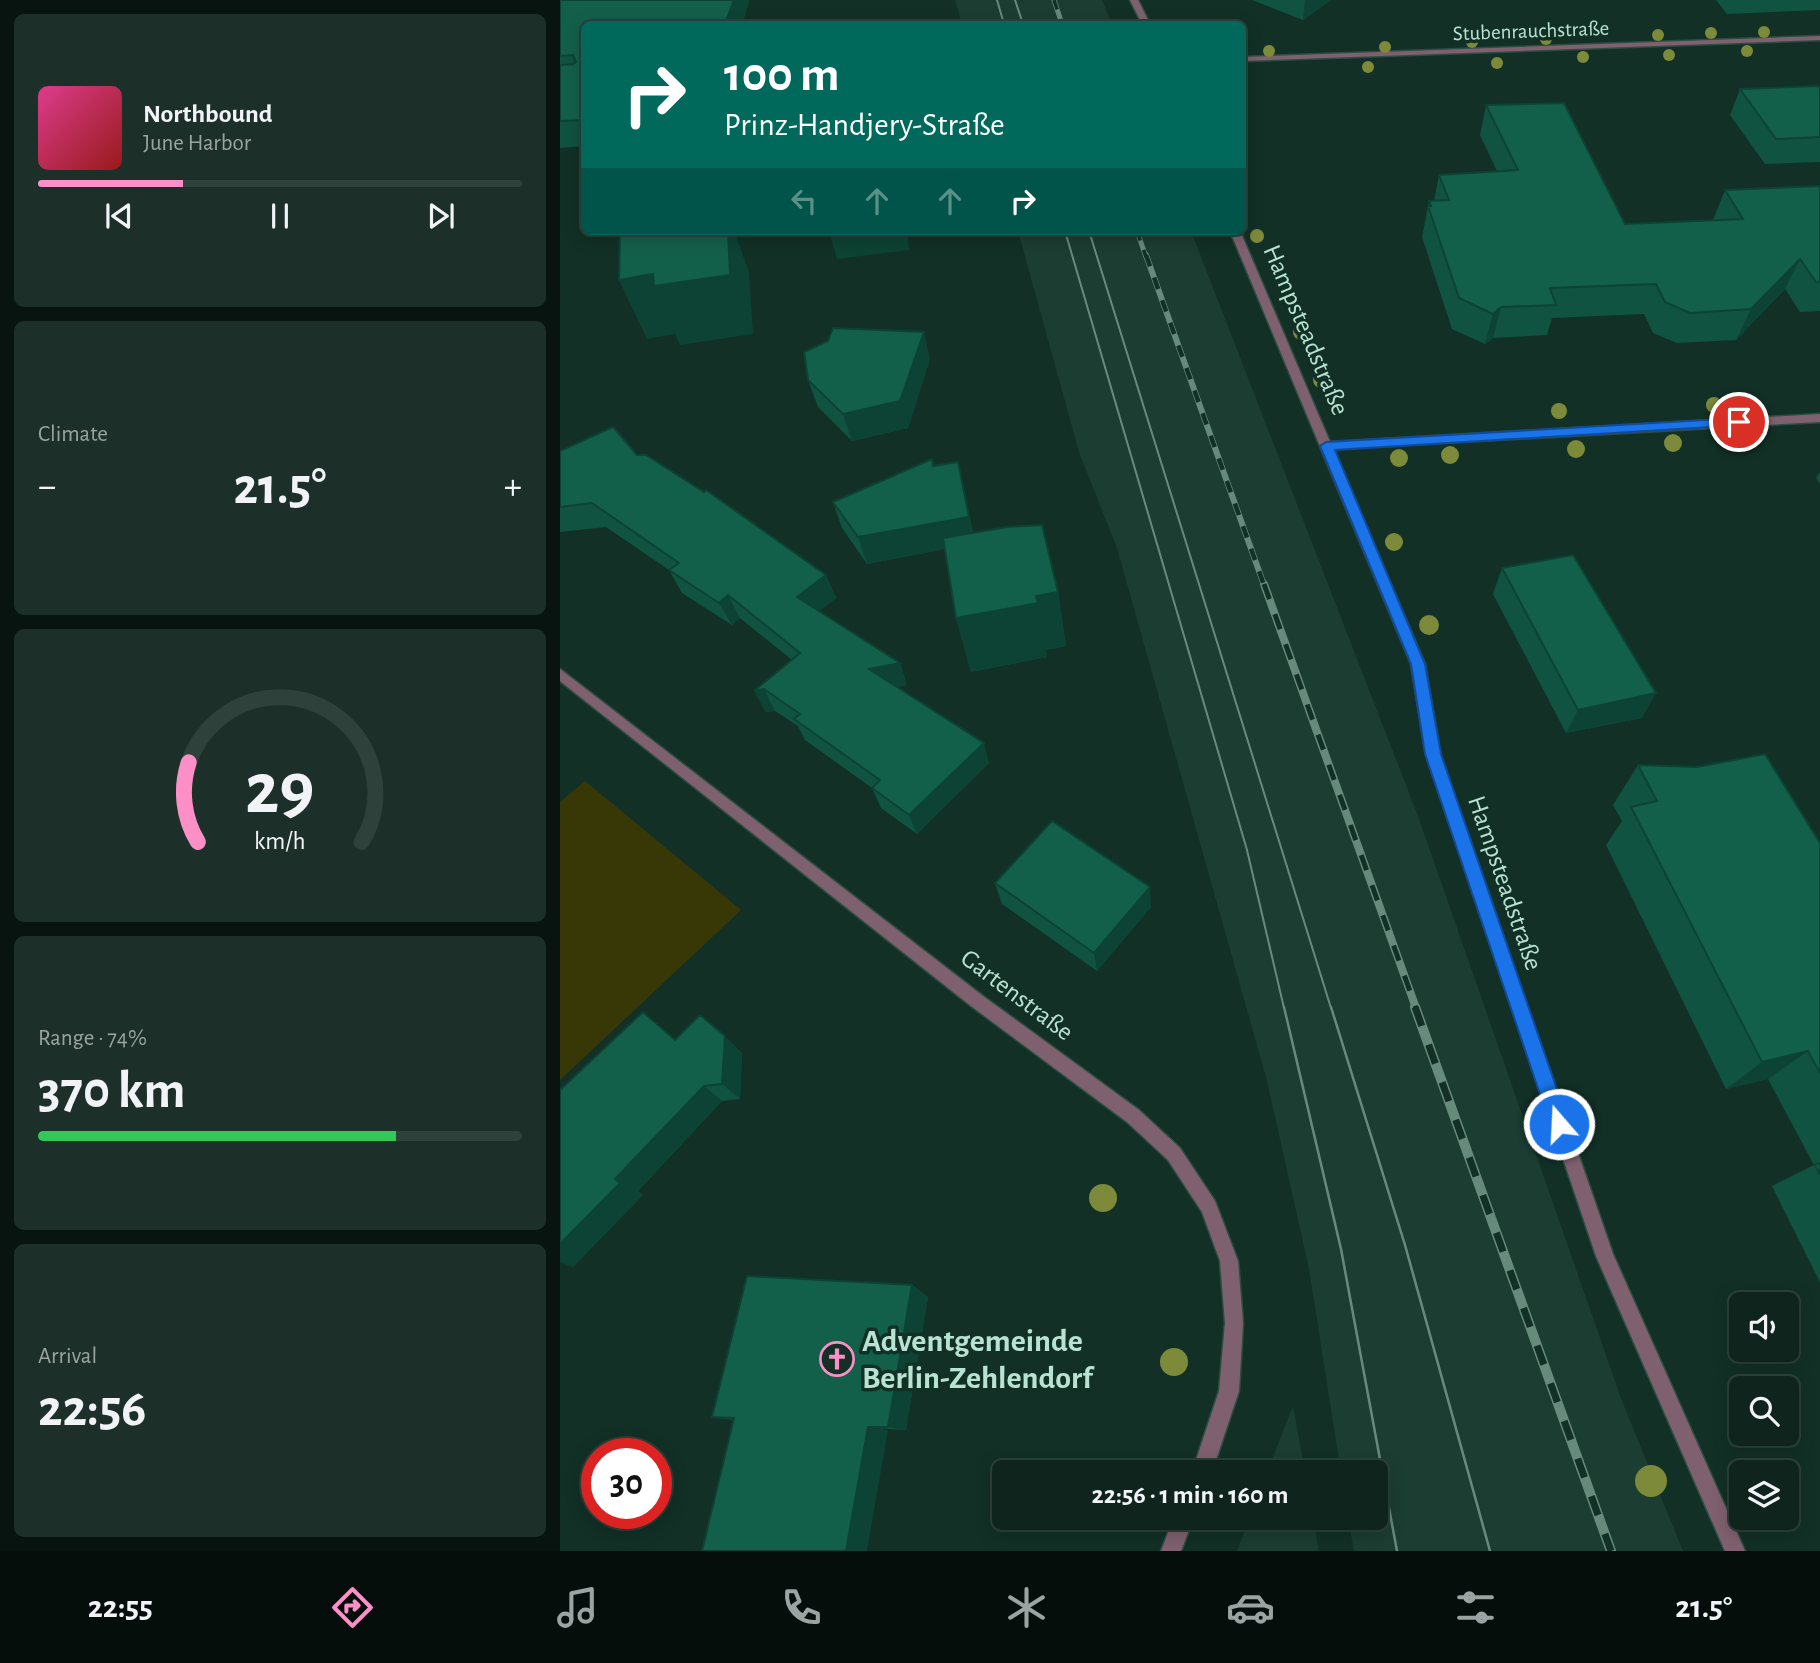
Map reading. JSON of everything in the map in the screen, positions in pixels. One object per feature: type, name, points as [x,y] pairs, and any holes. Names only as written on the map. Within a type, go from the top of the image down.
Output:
[{"type":"street","points":[[1134,0],[1144,21]]},
{"type":"street","name":"Stubenrauchstraße","points":[[1246,60],[1820,38]]},
{"type":"street","name":"Hampsteadstraße","points":[[1237,235],[1418,664],[1433,754],[1605,1256],[1735,1551]]},
{"type":"street","points":[[1326,446],[1820,418]]},
{"type":"street","name":"Gartenstraße","points":[[560,674],[977,1001],[1133,1116],[1174,1154],[1209,1207],[1229,1261],[1234,1323],[1229,1391],[1206,1460]]},
{"type":"street","points":[[1171,1551],[1179,1530]]},
{"type":"shaded area","points":[[955,0],[1102,0],[1111,21],[961,21]]},
{"type":"shaded area","points":[[1019,235],[1193,235],[1418,816],[1622,1401],[1683,1551],[1354,1551],[1350,1530],[1388,1530],[1388,1460],[1339,1460],[1309,1269],[1267,1081],[1117,548],[1079,452]]},
{"type":"shaded area","points":[[585,781],[741,910],[560,1080],[560,802]]},
{"type":"shaded area","points":[[1293,1406],[1303,1460],[1272,1460]]},
{"type":"shaded area","points":[[1245,1530],[1315,1530],[1319,1551],[1237,1551]]},
{"type":"building","points":[[560,0],[734,0],[726,21],[581,21],[581,120],[560,121],[560,65],[576,62],[573,55],[560,56]]},
{"type":"building","points":[[1818,86],[1820,137],[1776,139],[1740,89]]},
{"type":"building","points":[[1564,103],[1625,224],[1743,219],[1725,190],[1820,186],[1820,282],[1816,282],[1800,259],[1751,309],[1690,313],[1665,302],[1656,284],[1550,288],[1556,305],[1501,307],[1493,314],[1459,298],[1428,206],[1431,206],[1429,201],[1449,200],[1439,175],[1518,170],[1486,105]]},
{"type":"building","points":[[620,235],[728,235],[730,275],[654,286],[653,274],[619,280]]},
{"type":"building","points":[[833,328],[924,332],[900,401],[843,414],[808,380],[804,352],[828,341]]},
{"type":"building","points":[[613,427],[637,455],[646,455],[704,492],[706,490],[826,575],[797,597],[900,663],[869,669],[984,743],[909,815],[872,788],[880,780],[794,719],[800,714],[764,689],[754,691],[800,653],[728,595],[719,603],[669,570],[679,563],[592,503],[560,507],[560,451]]},
{"type":"building","points":[[932,459],[933,466],[958,462],[969,517],[858,537],[833,502]]},
{"type":"building","points":[[1042,525],[1058,592],[1036,596],[1038,603],[956,618],[943,538],[1007,527]]},
{"type":"building","points":[[1573,555],[1656,693],[1578,710],[1502,568]]},
{"type":"building","points":[[1765,754],[1820,843],[1820,1073],[1808,1051],[1762,1062],[1631,807],[1657,801],[1638,765],[1697,767]]},
{"type":"building","points":[[1052,821],[1150,887],[1094,953],[995,883]]},
{"type":"building","points":[[643,1012],[675,1040],[700,1015],[725,1036],[722,1084],[704,1086],[615,1179],[620,1183],[560,1244],[560,1090]]},
{"type":"building","name":"Adventgemeinde Berlin-Zehlendorf","points":[[747,1276],[912,1285],[888,1427],[868,1427],[846,1551],[702,1551],[734,1418],[712,1417]]},
{"type":"tram line","points":[[997,0],[1003,21]]},
{"type":"tram line","points":[[1015,0],[1022,21]]},
{"type":"tram line","points":[[1066,235],[1247,850],[1284,1008]]},
{"type":"tram line","points":[[1090,235],[1331,1008]]},
{"type":"tram line","points":[[1284,1007],[1341,1249],[1397,1551]]},
{"type":"tram line","points":[[1331,1007],[1405,1245],[1490,1551]]},
{"type":"railway","points":[[1054,0],[1061,21]]},
{"type":"railway","points":[[1138,235],[1146,257]]},
{"type":"railway","points":[[1146,255],[1264,585]]},
{"type":"railway","points":[[1264,584],[1416,1008]]},
{"type":"railway","points":[[1415,1007],[1611,1551]]},
{"type":"place","name":"Adventgemeinde Berlin-Zehlendorf","points":[[837,1359]]},
{"type":"route","points":[[1559,1124],[1433,754],[1418,664],[1326,446],[1739,422]]}]
